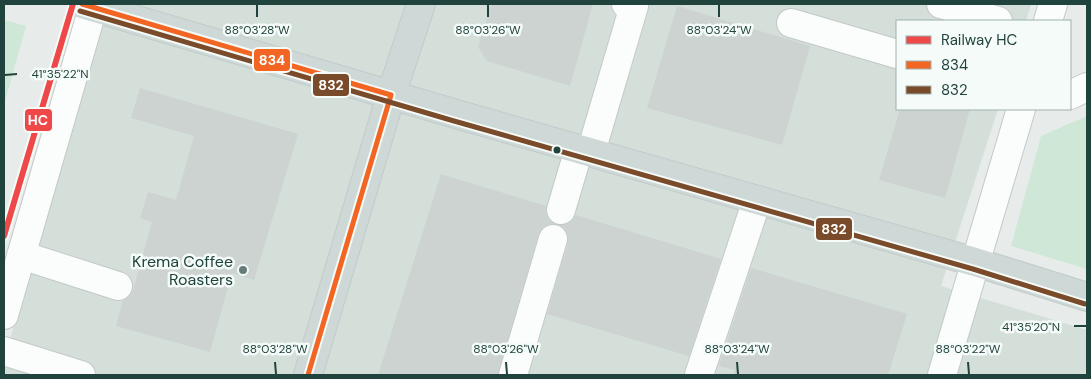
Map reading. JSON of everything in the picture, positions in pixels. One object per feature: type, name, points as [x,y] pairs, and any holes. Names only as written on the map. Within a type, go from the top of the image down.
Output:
[{"type":"main road","points":[[308,375],[391,95],[421,4]]},
{"type":"main road","points":[[90,5],[391,95],[974,262],[1087,298]]},
{"type":"street","points":[[561,210],[585,150],[634,6],[626,4]]},
{"type":"street","points":[[941,4],[995,20]]},
{"type":"street","points":[[1048,20],[1053,4]]},
{"type":"street","points":[[4,315],[90,5]]},
{"type":"street","points":[[791,22],[896,54]]},
{"type":"street","points":[[1071,95],[1087,87]]},
{"type":"street","points":[[942,375],[974,262],[1026,112]]},
{"type":"street","points":[[698,375],[757,200]]},
{"type":"street","points":[[513,375],[553,239]]},
{"type":"street","points":[[21,255],[118,286]]},
{"type":"street","points":[[4,350],[81,375]]},
{"type":"shaded area","points":[[103,4],[1031,4],[1026,20],[896,20],[896,110],[998,110],[941,286],[1087,330],[1087,375],[4,375],[4,361]]},
{"type":"green space","points":[[4,20],[26,26],[4,105]]},
{"type":"green space","points":[[1087,116],[1087,269],[1011,246],[1041,136]]},
{"type":"building","points":[[491,4],[593,4],[570,86],[487,61],[478,47]]},
{"type":"building","points":[[677,6],[810,46],[782,145],[647,108]]},
{"type":"building","points":[[140,88],[298,134],[254,280],[232,273],[210,352],[116,326],[123,300],[129,297],[133,291],[152,222],[140,218],[148,192],[176,200],[194,136],[131,118]]},
{"type":"building","points":[[900,110],[970,110],[945,198],[879,180]]},
{"type":"building","points":[[441,174],[546,206],[546,214],[549,220],[555,224],[543,227],[538,235],[498,375],[378,375]]},
{"type":"building","points":[[576,215],[721,259],[689,356],[547,314],[568,243],[568,235],[565,229],[559,225],[571,222]]},
{"type":"building","points":[[751,268],[907,314],[888,375],[733,375],[735,370],[719,366]]},
{"type":"rail line","name":"HC","points":[[4,236],[73,4]]},
{"type":"transit line","name":"834","points":[[82,4],[391,95]]},
{"type":"transit line","name":"832","points":[[80,11],[454,121],[973,269],[1085,304]]},
{"type":"transit line","name":"834","points":[[308,375],[391,95]]},
{"type":"place","name":"Krema Coffee Roasters","points":[[243,270]]}]
